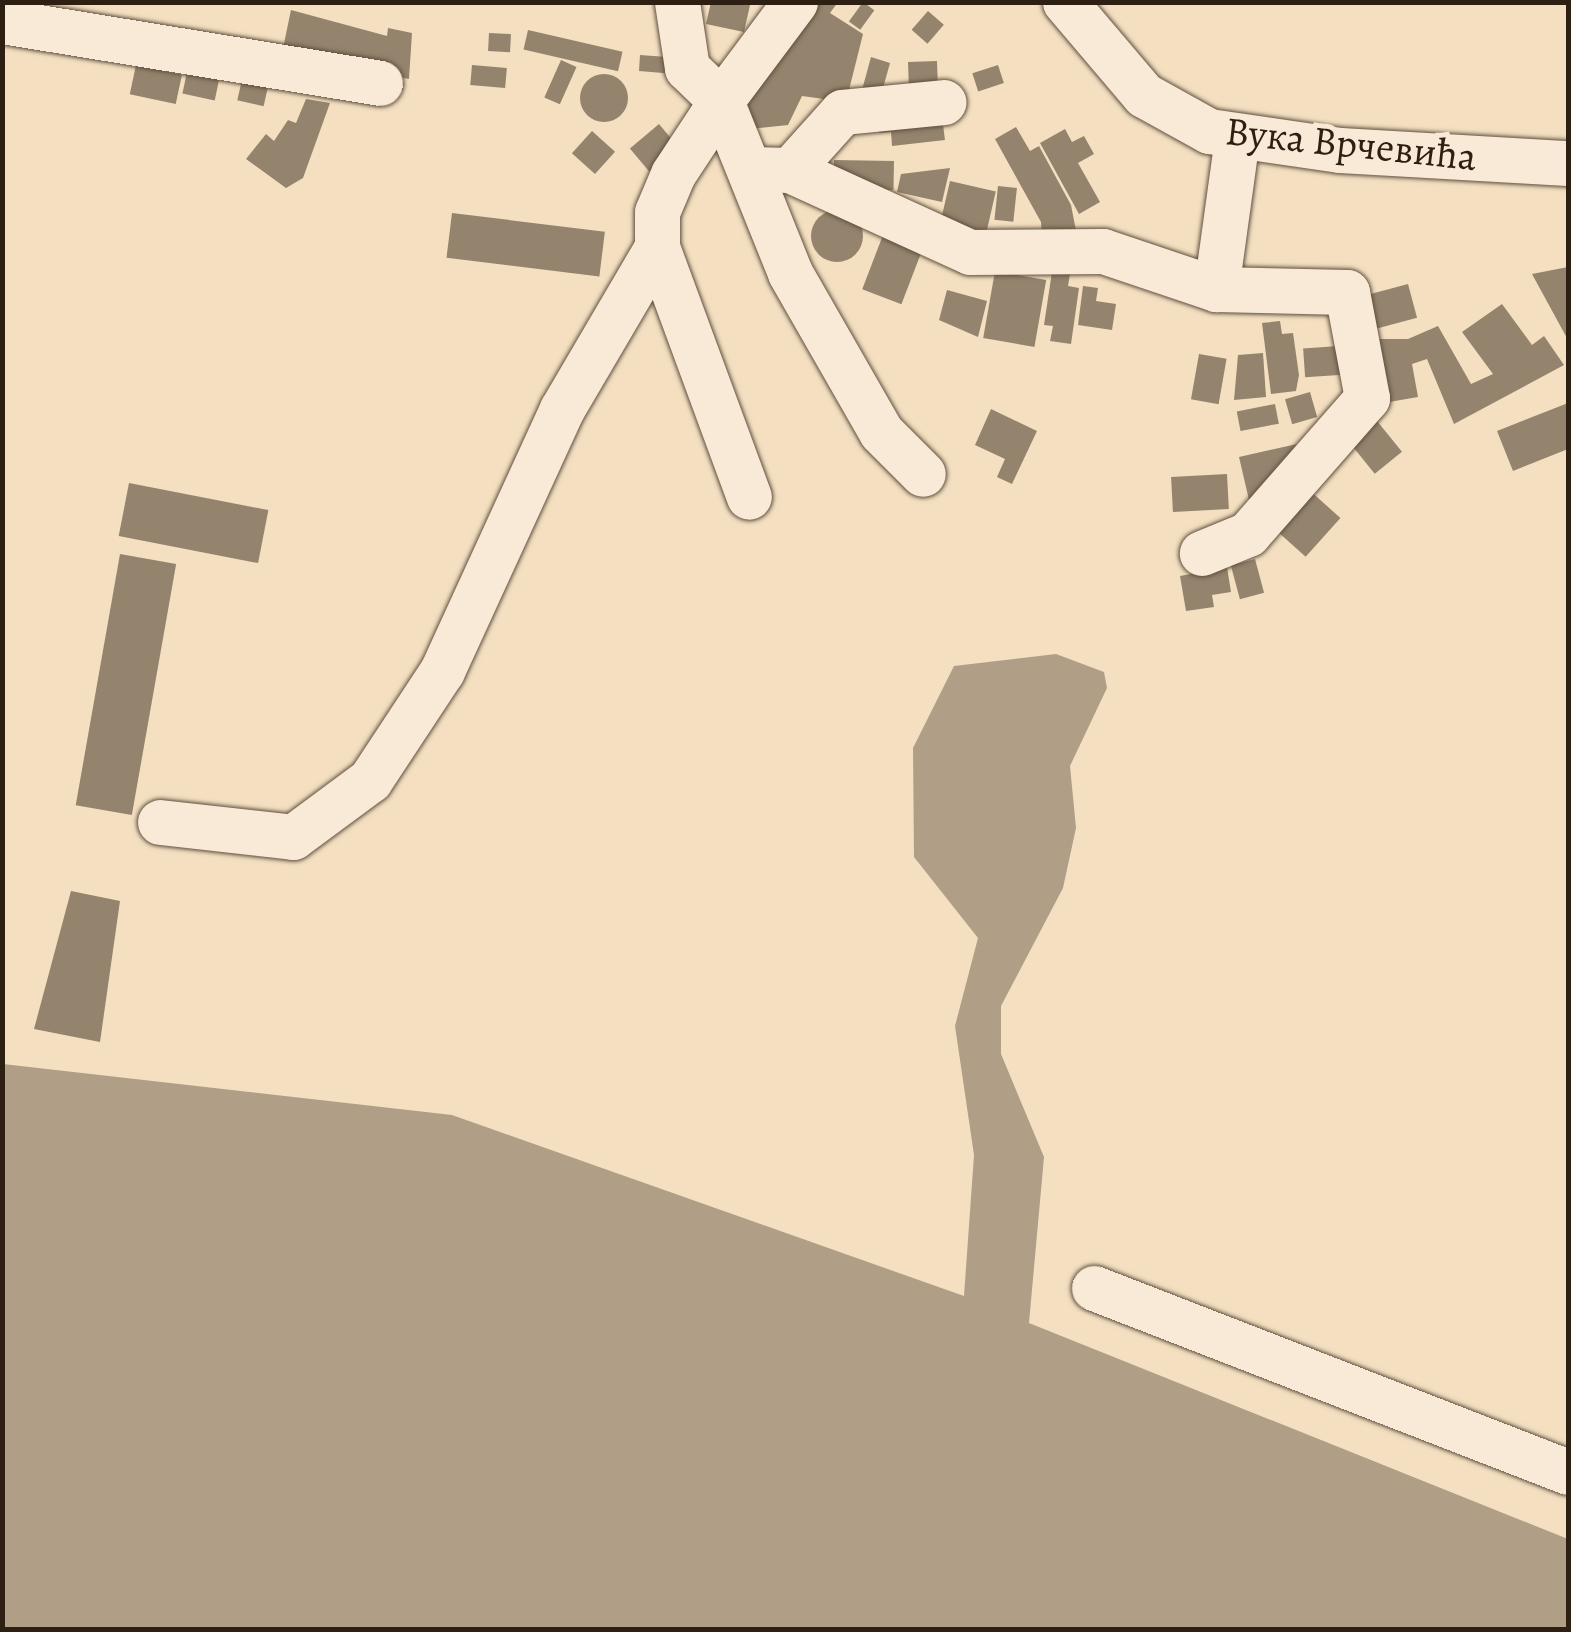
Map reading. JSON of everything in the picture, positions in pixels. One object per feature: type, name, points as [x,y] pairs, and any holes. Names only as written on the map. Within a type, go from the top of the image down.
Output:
[{"type":"street","points":[[676,2],[687,68],[720,101],[770,170],[790,273],[881,432],[923,474]]},
{"type":"street","points":[[160,822],[293,837],[370,780],[442,672],[562,409],[657,247],[668,187],[720,101],[795,2]]},
{"type":"street","name":"Вука Врчевића","points":[[1065,2],[1144,95],[1237,138],[1568,163]]},
{"type":"street","points":[[2,21],[380,82]]},
{"type":"street","points":[[770,170],[842,112],[944,102]]},
{"type":"street","points":[[1216,290],[1237,138]]},
{"type":"street","points":[[770,170],[970,252],[1120,254],[1216,290],[1347,292],[1367,398],[1248,534],[1202,552]]},
{"type":"street","points":[[657,247],[749,497]]},
{"type":"street","points":[[1094,1288],[1568,1472]]},
{"type":"shaded area","points":[[1056,654],[1104,672],[1107,688],[1070,766],[1076,828],[1063,888],[1001,1006],[1001,1054],[1044,1157],[1029,1323],[1568,1539],[1568,1629],[3,1629],[3,1064],[452,1115],[964,1296],[974,1155],[955,1026],[978,938],[914,857],[913,748],[954,666]]},
{"type":"building","points":[[711,2],[750,5],[744,32],[706,24]]},
{"type":"building","points":[[813,2],[838,2],[830,13],[863,34],[846,102],[802,96],[788,125],[749,129],[743,100]]},
{"type":"building","points":[[863,2],[874,10],[860,30],[849,21]]},
{"type":"building","points":[[291,10],[387,36],[388,28],[412,33],[409,79],[282,53]]},
{"type":"building","points":[[928,11],[944,25],[927,44],[912,30]]},
{"type":"building","points":[[528,30],[623,52],[618,71],[524,49]]},
{"type":"building","points":[[489,33],[511,34],[510,52],[488,51]]},
{"type":"building","points":[[640,55],[667,57],[675,74],[639,71]]},
{"type":"building","points":[[871,57],[890,63],[880,99],[859,101]]},
{"type":"building","points":[[561,60],[577,67],[560,104],[544,97]]},
{"type":"building","points":[[937,61],[938,92],[909,93],[908,62]]},
{"type":"building","points":[[136,65],[182,75],[176,104],[130,94]]},
{"type":"building","points":[[472,65],[507,68],[505,88],[470,85]]},
{"type":"building","points":[[998,65],[1004,83],[978,91],[972,73]]},
{"type":"building","points":[[244,71],[270,77],[264,106],[237,100]]},
{"type":"building","points":[[187,72],[219,79],[215,100],[182,94]]},
{"type":"building","points":[[604,74],[621,81],[628,98],[621,115],[604,122],[587,115],[580,98],[587,81]]},
{"type":"building","points":[[306,99],[330,103],[303,178],[286,188],[246,159],[266,134],[274,141],[288,120],[296,123]]},
{"type":"building","points":[[941,109],[945,140],[892,146],[891,132],[879,133],[878,117]]},
{"type":"building","points":[[659,124],[678,147],[649,171],[630,148]]},
{"type":"building","points":[[1016,127],[1030,151],[1039,146],[1071,205],[1079,246],[1043,250],[1041,222],[995,139]]},
{"type":"building","points":[[1065,129],[1072,142],[1084,136],[1094,154],[1078,163],[1100,202],[1079,214],[1040,143]]},
{"type":"building","points":[[592,131],[615,152],[595,174],[572,153]]},
{"type":"building","points":[[834,160],[894,161],[893,190],[833,189]]},
{"type":"building","points":[[950,168],[942,202],[897,192],[901,174]]},
{"type":"building","points":[[950,181],[996,192],[983,245],[938,235]]},
{"type":"building","points":[[998,186],[1017,188],[1013,222],[994,220]]},
{"type":"building","points":[[837,210],[855,218],[863,236],[855,254],[837,262],[819,254],[811,236],[819,218]]},
{"type":"building","points":[[452,213],[605,232],[599,276],[447,258]]},
{"type":"building","points":[[883,235],[922,250],[901,304],[862,289]]},
{"type":"building","points":[[1053,265],[1071,268],[1068,286],[1079,288],[1071,344],[1050,341],[1053,326],[1044,325]]},
{"type":"building","points":[[1568,267],[1568,340],[1532,274]]},
{"type":"building","points":[[995,271],[1046,280],[1034,347],[983,338]]},
{"type":"building","points":[[1408,284],[1417,318],[1364,332],[1355,298]]},
{"type":"building","points":[[1083,286],[1098,288],[1096,301],[1116,304],[1112,330],[1078,325]]},
{"type":"building","points":[[947,290],[987,301],[978,337],[939,320]]},
{"type":"building","points":[[1502,304],[1532,345],[1544,336],[1564,365],[1454,424],[1427,359],[1412,364],[1418,397],[1389,402],[1369,339],[1408,339],[1438,326],[1471,384],[1493,374],[1462,332]]},
{"type":"building","points":[[1280,321],[1282,334],[1293,333],[1299,375],[1296,391],[1271,394],[1262,323]]},
{"type":"building","points":[[1352,345],[1354,374],[1305,377],[1303,348]]},
{"type":"building","points":[[1263,353],[1266,397],[1234,400],[1238,355]]},
{"type":"building","points":[[1199,354],[1227,359],[1219,404],[1191,399]]},
{"type":"building","points":[[1310,392],[1317,417],[1292,424],[1285,399]]},
{"type":"building","points":[[1568,403],[1568,449],[1513,471],[1497,431]]},
{"type":"building","points":[[1275,404],[1279,424],[1241,431],[1237,411]]},
{"type":"building","points":[[991,409],[1037,431],[1012,484],[997,477],[1005,459],[975,445]]},
{"type":"building","points":[[1373,416],[1402,452],[1375,474],[1346,438]]},
{"type":"building","points":[[1297,444],[1249,500],[1239,457]]},
{"type":"building","points":[[1227,474],[1229,509],[1173,512],[1171,477]]},
{"type":"building","points":[[129,483],[268,510],[258,563],[119,536]]},
{"type":"building","points":[[1307,488],[1340,518],[1306,557],[1272,527]]},
{"type":"building","points":[[120,554],[176,564],[132,815],[76,805]]},
{"type":"building","points":[[1255,559],[1264,593],[1240,599],[1231,565]]},
{"type":"building","points":[[1227,567],[1231,592],[1212,595],[1214,607],[1186,611],[1180,576]]},
{"type":"building","points":[[71,891],[120,901],[100,1042],[34,1029]]}]
